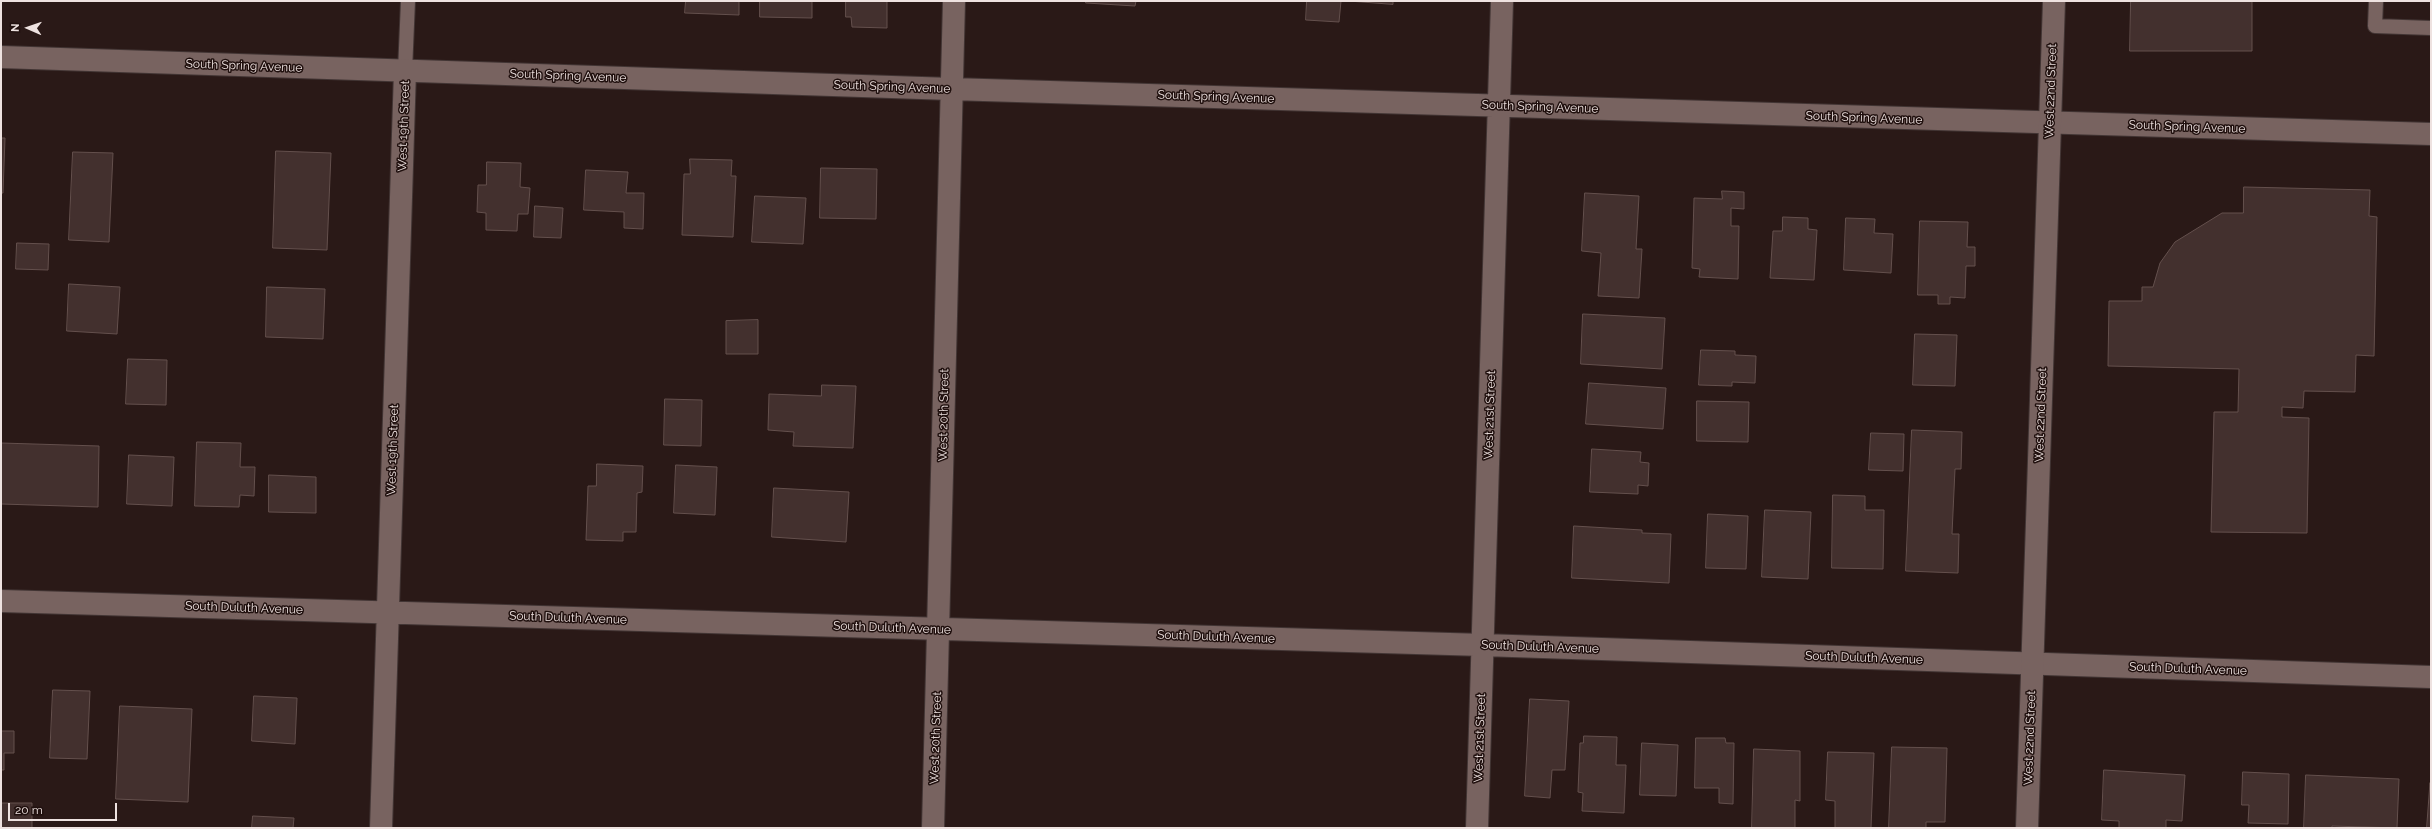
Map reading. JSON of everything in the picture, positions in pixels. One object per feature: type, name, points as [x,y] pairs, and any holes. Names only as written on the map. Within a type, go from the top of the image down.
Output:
[{"type":"street","name":"West 20th Street","points":[[933,828],[940,629],[954,1]]},
{"type":"street","name":"West 21st Street","points":[[1477,828],[1502,1]]},
{"type":"street","name":"West 22nd Street","points":[[2027,828],[2054,1]]},
{"type":"street","name":"South Spring Avenue","points":[[1,57],[2050,124],[2431,134]]},
{"type":"street","name":"West 19th Street","points":[[381,828],[405,71]]},
{"type":"street","name":"South Duluth Avenue","points":[[1,601],[1483,645],[2431,677]]},
{"type":"lane","points":[[405,71],[408,1]]},
{"type":"lane","points":[[2376,1],[2375,26],[2431,28]]},
{"type":"building","points":[[686,1],[739,1],[739,15],[685,13]]},
{"type":"building","points":[[760,1],[812,1],[812,18],[760,17]]},
{"type":"building","points":[[846,1],[887,1],[887,28],[852,27],[851,17],[846,17]]},
{"type":"building","points":[[1086,1],[1136,1],[1135,6],[1086,3]]},
{"type":"building","points":[[1307,1],[1341,1],[1339,22],[1306,20]]},
{"type":"building","points":[[1349,1],[1393,1],[1393,4]]},
{"type":"building","points":[[2131,1],[2252,1],[2252,51],[2130,51]]},
{"type":"building","points":[[1,138],[5,138],[3,193],[1,193]]},
{"type":"building","points":[[276,151],[331,153],[327,250],[273,248]]},
{"type":"building","points":[[73,152],[113,153],[109,242],[69,240]]},
{"type":"building","points":[[690,159],[732,160],[731,176],[736,176],[733,237],[682,235],[684,174],[690,174]]},
{"type":"building","points":[[487,162],[521,163],[520,187],[530,188],[528,214],[518,214],[517,231],[486,230],[486,213],[477,212],[478,185],[486,185]]},
{"type":"building","points":[[821,168],[877,169],[876,219],[820,218]]},
{"type":"building","points":[[586,170],[628,172],[626,193],[644,193],[643,229],[624,228],[624,212],[584,210]]},
{"type":"building","points":[[2244,187],[2370,190],[2369,216],[2377,217],[2374,356],[2356,355],[2355,392],[2304,391],[2303,408],[2282,407],[2282,417],[2309,418],[2307,533],[2211,532],[2214,412],[2238,412],[2239,369],[2108,366],[2109,301],[2142,301],[2142,287],[2153,287],[2160,263],[2175,242],[2222,213],[2243,213]]},
{"type":"building","points":[[1722,191],[1744,192],[1744,209],[1731,208],[1731,226],[1739,226],[1738,279],[1699,277],[1700,269],[1692,268],[1694,198],[1722,199]]},
{"type":"building","points":[[1585,193],[1639,196],[1636,249],[1642,249],[1639,298],[1598,296],[1601,253],[1582,251]]},
{"type":"building","points":[[755,196],[806,198],[803,244],[752,242]]},
{"type":"building","points":[[535,206],[563,208],[561,238],[534,237]]},
{"type":"building","points":[[1783,217],[1808,218],[1808,229],[1817,230],[1814,280],[1770,278],[1773,231],[1782,231]]},
{"type":"building","points":[[1846,218],[1875,219],[1874,233],[1893,234],[1891,273],[1844,270]]},
{"type":"building","points":[[1920,221],[1968,222],[1967,247],[1975,247],[1975,266],[1966,266],[1965,298],[1950,297],[1950,304],[1938,304],[1938,295],[1918,295]]},
{"type":"building","points":[[17,243],[49,244],[48,270],[16,269]]},
{"type":"building","points":[[69,284],[120,287],[117,334],[67,331]]},
{"type":"building","points":[[267,287],[325,289],[323,339],[266,337]]},
{"type":"building","points":[[1583,314],[1665,318],[1662,369],[1581,364]]},
{"type":"building","points":[[758,320],[758,354],[726,354],[726,321]]},
{"type":"building","points":[[1915,334],[1957,335],[1955,386],[1913,385]]},
{"type":"building","points":[[1701,350],[1735,351],[1735,355],[1756,356],[1755,383],[1732,382],[1732,386],[1699,385]]},
{"type":"building","points":[[128,359],[167,360],[166,405],[126,404]]},
{"type":"building","points":[[1589,383],[1666,388],[1663,429],[1586,424]]},
{"type":"building","points":[[822,385],[856,386],[853,448],[793,446],[794,432],[768,430],[769,394],[821,396]]},
{"type":"building","points":[[665,399],[702,400],[701,446],[664,445]]},
{"type":"building","points":[[1697,401],[1749,402],[1748,442],[1697,441]]},
{"type":"building","points":[[1912,430],[1962,432],[1961,469],[1955,469],[1952,534],[1959,534],[1958,573],[1906,571]]},
{"type":"building","points":[[1871,433],[1904,434],[1903,471],[1869,470]]},
{"type":"building","points":[[197,442],[241,443],[240,467],[255,467],[254,496],[240,495],[239,507],[195,506]]},
{"type":"building","points":[[1,443],[99,446],[98,507],[1,504]]},
{"type":"building","points":[[1592,449],[1641,452],[1640,462],[1649,463],[1648,486],[1638,485],[1638,494],[1590,492]]},
{"type":"building","points":[[129,455],[174,457],[172,506],[127,504]]},
{"type":"building","points":[[597,464],[643,466],[642,492],[637,493],[636,532],[623,532],[623,541],[586,540],[588,486],[596,486]]},
{"type":"building","points":[[676,465],[717,467],[715,515],[674,513]]},
{"type":"building","points":[[269,475],[316,477],[316,513],[269,512]]},
{"type":"building","points":[[774,488],[849,492],[846,542],[772,537]]},
{"type":"building","points":[[1833,495],[1865,496],[1865,510],[1884,510],[1883,569],[1832,568]]},
{"type":"building","points":[[1765,510],[1811,512],[1808,579],[1762,577]]},
{"type":"building","points":[[1708,514],[1748,516],[1746,569],[1706,568]]},
{"type":"building","points":[[1574,526],[1642,530],[1642,533],[1671,534],[1669,583],[1572,578]]},
{"type":"building","points":[[53,690],[90,691],[87,759],[50,758]]},
{"type":"building","points":[[254,696],[297,698],[295,744],[252,741]]},
{"type":"building","points":[[1530,699],[1569,701],[1565,770],[1552,770],[1550,798],[1525,796]]},
{"type":"building","points":[[120,706],[192,709],[188,802],[116,799]]},
{"type":"building","points":[[1,731],[14,731],[14,753],[4,753],[4,770],[1,770]]},
{"type":"building","points":[[1584,736],[1617,737],[1616,765],[1626,765],[1624,813],[1582,811],[1583,793],[1578,792],[1580,743],[1583,743]]},
{"type":"building","points":[[1696,738],[1725,738],[1726,743],[1734,743],[1733,804],[1719,803],[1719,788],[1695,788]]},
{"type":"building","points":[[1642,743],[1678,745],[1676,796],[1640,795]]},
{"type":"building","points":[[1892,747],[1947,748],[1945,822],[1926,822],[1926,828],[1889,828]]},
{"type":"building","points":[[1754,749],[1800,751],[1800,801],[1795,800],[1795,828],[1752,828]]},
{"type":"building","points":[[1828,752],[1874,753],[1871,828],[1835,828],[1835,801],[1826,800]]},
{"type":"building","points":[[2104,770],[2185,775],[2182,821],[2166,820],[2166,828],[2119,828],[2119,821],[2102,820]]},
{"type":"building","points":[[2243,772],[2289,774],[2288,824],[2248,823],[2249,805],[2242,805]]},
{"type":"building","points":[[2306,775],[2399,779],[2397,828],[2332,826],[2332,828],[2304,828]]},
{"type":"building","points":[[2430,783],[2431,828],[2427,828]]},
{"type":"building","points":[[1,803],[32,803],[32,828],[1,828]]},
{"type":"building","points":[[253,816],[294,818],[293,828],[252,828]]}]
